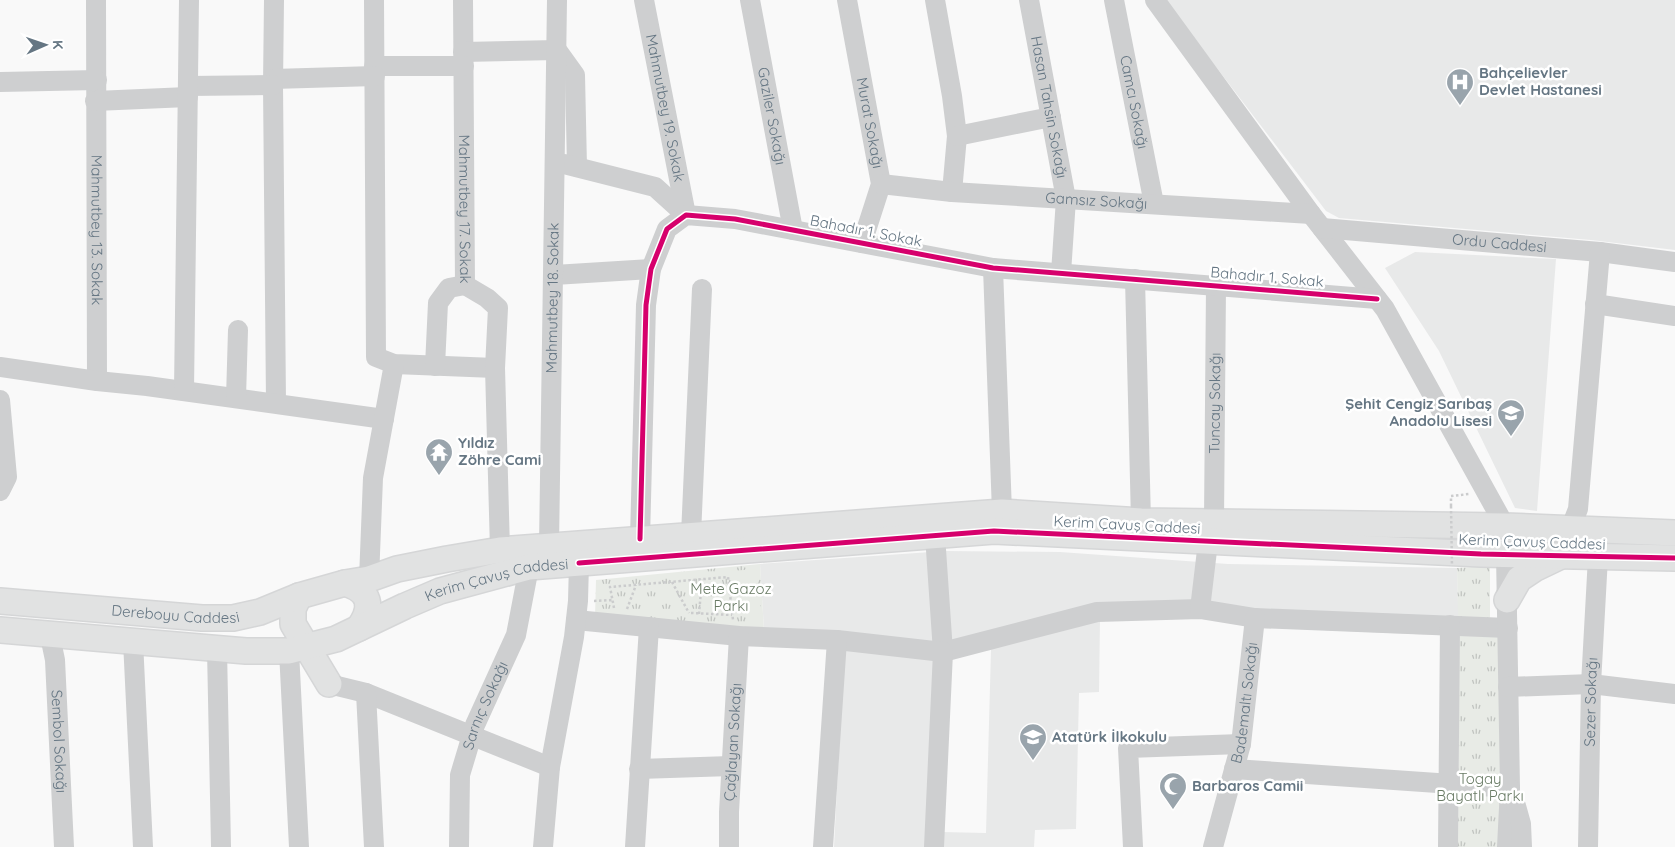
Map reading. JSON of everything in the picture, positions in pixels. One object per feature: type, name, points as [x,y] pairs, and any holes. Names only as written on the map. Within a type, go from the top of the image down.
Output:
[{"type":"main road","name":"Kerim Çavuş Caddesi","points":[[345,582],[370,579],[397,569],[500,550],[1002,512],[1141,521],[1211,531],[1506,554],[1675,558]]},
{"type":"main road","name":"Kerim Çavuş Caddesi","points":[[297,649],[336,639],[440,591],[529,567],[994,531],[1211,531],[1505,526],[1675,532]]},
{"type":"main road","points":[[1505,526],[1506,554]]},
{"type":"main road","points":[[1507,600],[1520,579],[1534,569],[1563,556]]},
{"type":"main road","points":[[345,582],[362,591],[366,597],[368,613],[359,628]]},
{"type":"main road","name":"Dereboyu Caddesi","points":[[0,601],[202,618],[233,618],[260,612],[299,596],[345,582]]},
{"type":"main road","points":[[299,596],[293,609],[297,649],[329,684]]},
{"type":"main road","name":"Dereboyu Caddesi","points":[[4,634],[133,641],[271,652],[297,649]]},
{"type":"main road","points":[[329,684],[326,672],[336,639]]},
{"type":"street","name":"Mahmutbey 13. Sokak","points":[[96,0],[97,381]]},
{"type":"street","points":[[184,391],[189,0]]},
{"type":"street","points":[[274,0],[276,403]]},
{"type":"street","points":[[374,0],[376,357],[394,364],[495,368]]},
{"type":"street","name":"Mahmutbey 17. Sokak","points":[[463,0],[465,285],[487,298],[498,308],[495,368],[500,550]]},
{"type":"street","name":"Mahmutbey 18. Sokak","points":[[550,546],[557,0]]},
{"type":"street","name":"Mahmutbey 19. Sokak","points":[[644,0],[686,215]]},
{"type":"street","name":"Gaziler Sokağı","points":[[750,0],[793,230]]},
{"type":"street","name":"Murat Sokağı","points":[[847,0],[881,184],[862,243]]},
{"type":"street","points":[[935,0],[957,136],[952,192]]},
{"type":"street","name":"Hasan Tahsin Sokağı","points":[[1029,0],[1066,199],[1061,273]]},
{"type":"street","name":"Camcı Sokağı","points":[[1114,0],[1154,204]]},
{"type":"street","points":[[1155,0],[1316,221],[1385,309],[1505,526]]},
{"type":"street","points":[[95,101],[557,50],[575,75],[576,167]]},
{"type":"street","points":[[0,82],[97,80]]},
{"type":"street","points":[[957,136],[1051,117]]},
{"type":"street","points":[[556,161],[655,187],[686,215],[667,229],[650,269],[646,304],[640,539]]},
{"type":"street","name":"Gamsız Sokağı","points":[[881,184],[952,192],[1154,204],[1316,221]]},
{"type":"street","name":"Bahadır 1. Sokak","points":[[686,215],[735,220],[793,230],[993,268],[1377,299]]},
{"type":"street","name":"Ordu Caddesi","points":[[1316,221],[1675,262]]},
{"type":"street","points":[[1571,527],[1578,509],[1600,252]]},
{"type":"street","points":[[993,268],[1002,512]]},
{"type":"street","points":[[554,275],[650,269]]},
{"type":"street","points":[[1135,279],[1141,521]]},
{"type":"street","points":[[435,366],[438,303],[448,288],[465,285]]},
{"type":"street","name":"Tuncay Sokağı","points":[[1200,609],[1211,531],[1216,286]]},
{"type":"street","points":[[691,536],[702,289]]},
{"type":"street","points":[[1595,304],[1675,316]]},
{"type":"street","points":[[236,398],[238,330]]},
{"type":"street","points":[[370,579],[372,478],[394,364]]},
{"type":"street","points":[[0,367],[384,419]]},
{"type":"street","points":[[0,400],[2,448],[7,477],[0,491]]},
{"type":"street","points":[[934,847],[943,652],[936,535]]},
{"type":"street","points":[[1506,554],[1510,788],[1507,847]]},
{"type":"street","name":"Sezer Sokağı","points":[[1588,847],[1591,684],[1598,557]]},
{"type":"street","points":[[543,847],[550,767],[574,637],[579,563]]},
{"type":"street","name":"Sarnıç Sokağı","points":[[459,847],[460,776],[475,725],[516,635],[529,567]]},
{"type":"street","points":[[576,620],[737,636],[836,640],[943,652],[1097,612],[1200,609],[1255,618],[1508,628]]},
{"type":"street","name":"Bademaltı Sokağı","points":[[1212,847],[1241,744],[1255,618]]},
{"type":"street","points":[[1448,847],[1450,625]]},
{"type":"street","points":[[635,847],[649,627]]},
{"type":"street","name":"Sembol Sokağı","points":[[50,636],[55,660],[64,847]]},
{"type":"street","name":"Çağlayan Sokağı","points":[[729,847],[737,636]]},
{"type":"street","points":[[823,847],[836,640]]},
{"type":"street","points":[[133,641],[143,847]]},
{"type":"street","points":[[217,649],[221,847]]},
{"type":"street","points":[[297,649],[298,847]]},
{"type":"street","points":[[329,684],[366,693],[550,767]]},
{"type":"street","points":[[1508,686],[1591,684],[1675,694]]},
{"type":"street","points":[[366,693],[374,847]]},
{"type":"street","points":[[1133,847],[1128,748],[1241,744]]},
{"type":"street","points":[[640,769],[731,766]]},
{"type":"street","points":[[1234,769],[1510,788]]},
{"type":"street","points":[[1510,788],[1521,824],[1522,847]]},
{"type":"path","points":[[1452,566],[1451,496],[1467,496]]},
{"type":"path","points":[[635,610],[615,610],[610,587],[728,577],[732,615],[737,636]]},
{"type":"path","points":[[699,614],[702,579]]},
{"type":"path","points":[[672,582],[689,613]]},
{"type":"path","points":[[626,610],[636,584]]},
{"type":"path","points":[[680,613],[732,615]]},
{"type":"shaded area","name":"Bahçelievler Devlet Hastanesi","points":[[1165,0],[1675,0],[1675,250],[1591,240],[1339,218],[1326,211]]},
{"type":"shaded area","points":[[1415,252],[1556,259],[1537,511],[1515,508],[1439,351],[1385,268]]},
{"type":"shaded area","points":[[945,551],[1060,552],[1228,564],[1457,568],[1459,636],[1299,629],[1184,617],[1100,619],[1099,692],[1079,693],[1076,829],[1035,830],[1034,847],[834,847],[844,652],[764,630],[760,564]],"holes":[[[991,650],[986,833],[942,832],[949,654]]]},
{"type":"green space","name":"Mete Gazoz Parkı","points":[[760,564],[764,630],[595,617],[596,580]]},
{"type":"green space","points":[[1490,566],[1490,619],[1458,617],[1457,568]]},
{"type":"green space","points":[[756,569],[761,613],[735,616],[730,571]]},
{"type":"green space","name":"Togay Bayatlı Parkı","points":[[1459,636],[1502,636],[1501,847],[1458,847]]},
{"type":"cycle path","points":[[640,539],[646,305],[651,269],[667,229],[686,215],[735,219],[993,268],[1377,299]]},
{"type":"cycle path","points":[[579,563],[994,531],[1481,554],[1675,558]]},
{"type":"place","name":"Bahçelievler Devlet Hastanesi","points":[[1460,106]]},
{"type":"place","name":"Şehit Cengiz Sarıbaş Anadolu Lisesi","points":[[1511,437]]},
{"type":"place","name":"Yıldız Zöhre Cami","points":[[439,476]]},
{"type":"place","name":"Atatürk İlkokulu","points":[[1033,761]]},
{"type":"place","name":"Barbaros Camii","points":[[1173,810]]}]
